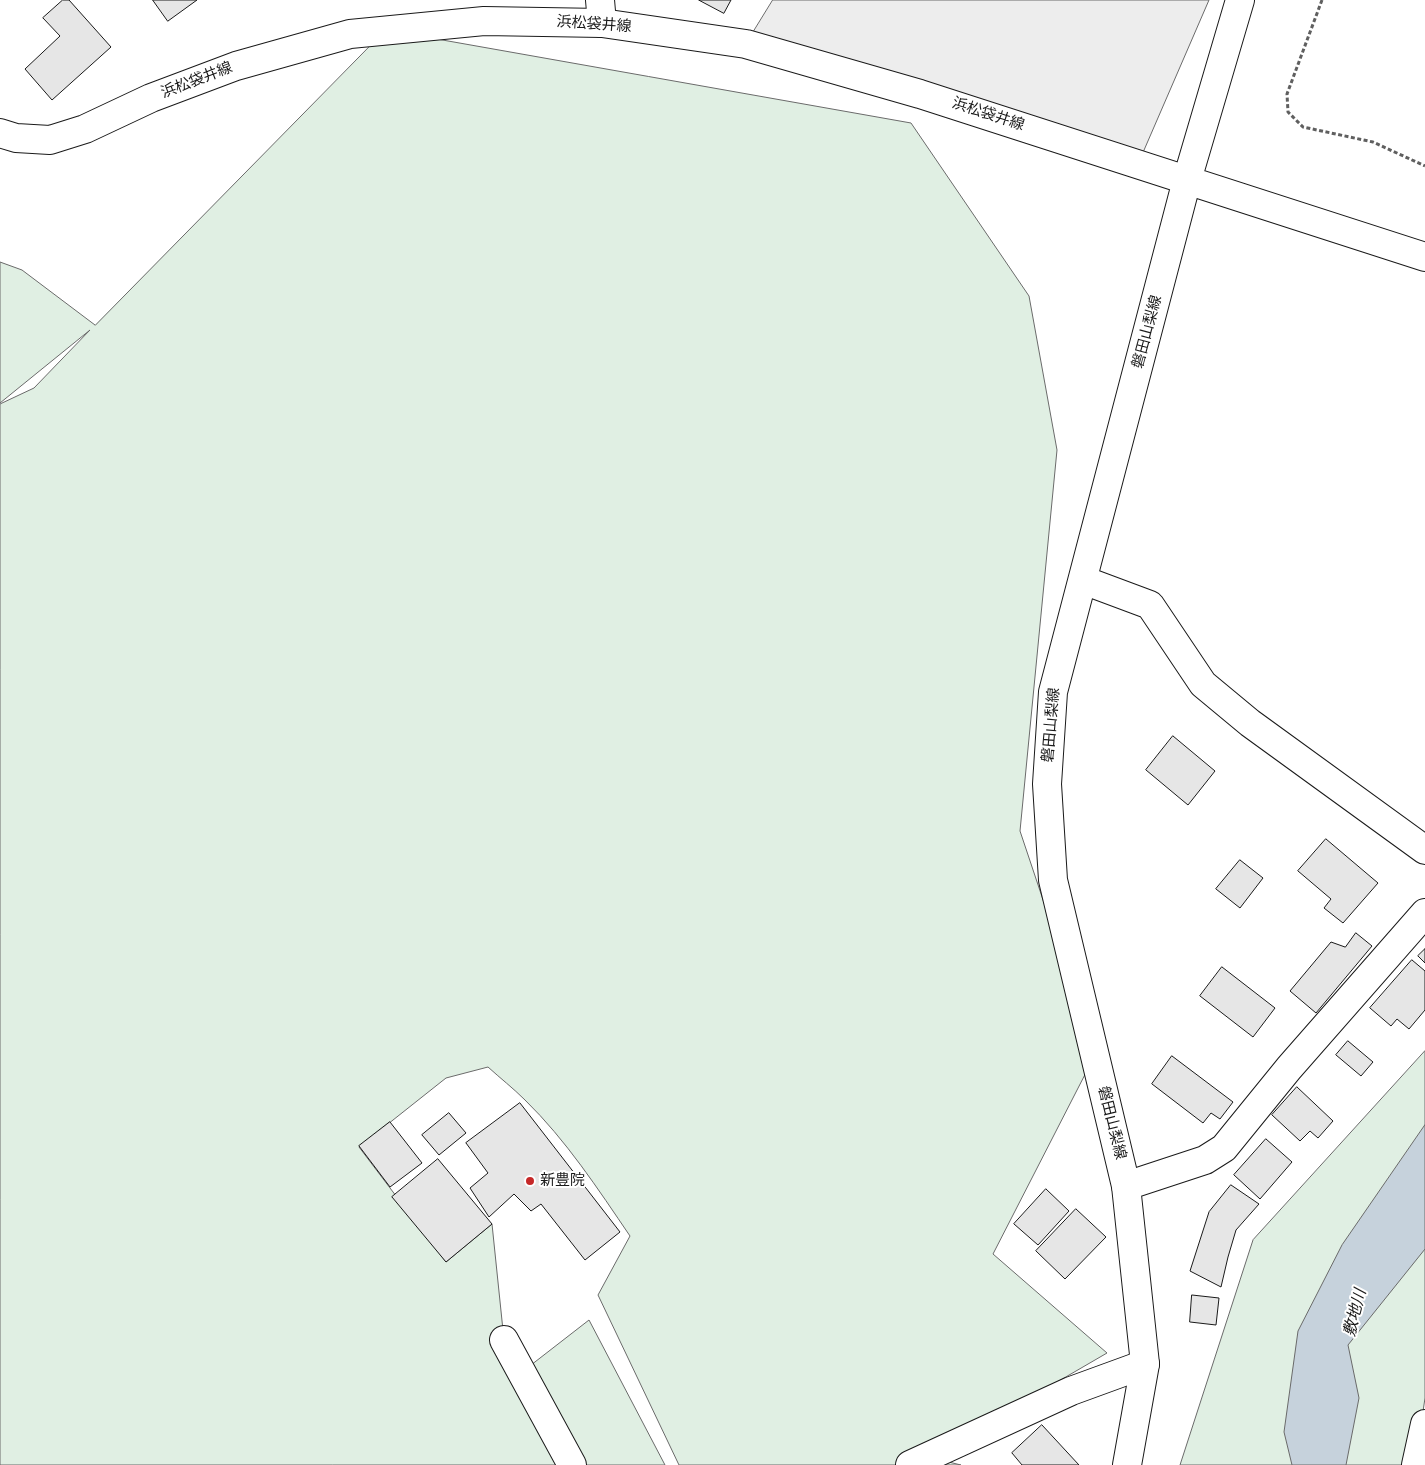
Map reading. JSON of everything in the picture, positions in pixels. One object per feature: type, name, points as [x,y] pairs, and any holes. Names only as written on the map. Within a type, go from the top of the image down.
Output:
[{"type":"main road","name":"磐田山梨線","points":[[1127,1465],[1145,1364],[1126,1186],[1053,880],[1047,784],[1053,692],[1187,180],[1240,0]]},
{"type":"main road","name":"浜松袋井線","points":[[0,133],[16,138],[50,140],[85,129],[151,98],[236,66],[350,34],[484,20],[601,11],[746,44],[920,94],[1187,180]]},
{"type":"main road","points":[[1187,180],[1425,257]]},
{"type":"main road","points":[[1082,580],[1150,605],[1203,684],[1224,703],[1425,850]]},
{"type":"main road","points":[[1126,1186],[1205,1160],[1224,1148],[1289,1068],[1425,913]]},
{"type":"main road","points":[[504,1340],[572,1465]]},
{"type":"main road","points":[[910,1465],[1071,1391],[1145,1364]]},
{"type":"main road","points":[[1416,1465],[1425,1424]]},
{"type":"path","points":[[1322,0],[1287,94],[1288,112],[1303,127],[1372,142],[1425,166]]},
{"type":"green space","points":[[386,30],[911,123],[1029,296],[1057,450],[1020,831],[1095,1055],[993,1254],[1107,1353],[928,1457],[961,1465],[679,1465],[598,1295],[630,1236],[581,1165],[540,1115],[488,1067],[446,1078],[359,1147],[446,1262],[492,1224],[504,1340],[522,1372],[589,1320],[665,1465],[0,1465],[0,404],[34,388],[90,330],[0,403],[0,262],[22,270],[95,325]]},
{"type":"green space","points":[[1425,1051],[1425,1398],[1415,1465],[1180,1465],[1253,1240]]},
{"type":"shaded area","points":[[773,0],[1209,0],[1138,164],[746,44]]},
{"type":"water","name":"敷地川","points":[[1425,1125],[1425,1249],[1348,1345],[1359,1398],[1346,1465],[1292,1465],[1284,1432],[1298,1331],[1342,1245]]},
{"type":"building","points":[[63,0],[69,0],[111,47],[52,100],[25,69],[60,36],[43,18]]},
{"type":"building","points":[[153,0],[197,0],[168,21]]},
{"type":"building","points":[[699,0],[731,0],[724,13]]},
{"type":"building","points":[[1173,736],[1215,771],[1188,805],[1146,770]]},
{"type":"building","points":[[1326,839],[1378,883],[1343,923],[1324,908],[1331,899],[1298,871]]},
{"type":"building","points":[[1240,860],[1263,878],[1240,908],[1216,889]]},
{"type":"building","points":[[1356,933],[1372,946],[1316,1013],[1290,991],[1331,942],[1345,947]]},
{"type":"building","points":[[1425,949],[1425,963],[1418,956]]},
{"type":"building","points":[[1412,960],[1425,971],[1425,1010],[1409,1029],[1397,1019],[1391,1026],[1370,1008]]},
{"type":"building","points":[[1222,967],[1275,1008],[1253,1037],[1200,996]]},
{"type":"building","points":[[1348,1041],[1373,1062],[1361,1076],[1336,1055]]},
{"type":"building","points":[[1172,1056],[1233,1102],[1220,1119],[1211,1113],[1203,1123],[1152,1084]]},
{"type":"building","points":[[1297,1087],[1333,1121],[1318,1138],[1310,1131],[1300,1141],[1272,1115]]},
{"type":"building","name":"新豊院","points":[[520,1103],[620,1232],[585,1260],[541,1204],[531,1211],[514,1194],[489,1217],[470,1188],[488,1173],[466,1143]]},
{"type":"building","points":[[449,1113],[466,1133],[439,1155],[422,1135]]},
{"type":"building","points":[[390,1122],[422,1163],[390,1187],[359,1146]]},
{"type":"building","points":[[1266,1139],[1292,1162],[1260,1199],[1234,1175]]},
{"type":"building","points":[[438,1159],[492,1224],[446,1262],[392,1197]]},
{"type":"building","points":[[1231,1185],[1259,1204],[1236,1230],[1221,1287],[1190,1271],[1209,1212]]},
{"type":"building","points":[[1046,1189],[1069,1211],[1038,1245],[1014,1224]]},
{"type":"building","points":[[1076,1209],[1106,1237],[1065,1279],[1036,1251]]},
{"type":"building","points":[[1192,1295],[1219,1298],[1216,1325],[1190,1322]]},
{"type":"building","points":[[1042,1425],[1079,1465],[1022,1465],[1012,1453]]},
{"type":"place","name":"新豊院","points":[[530,1181]]}]
